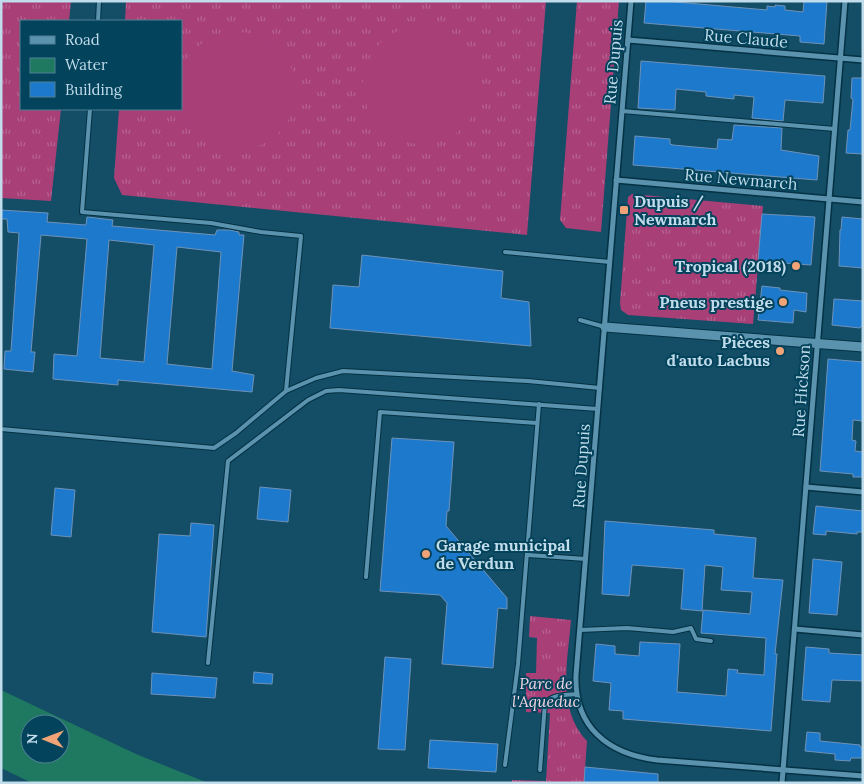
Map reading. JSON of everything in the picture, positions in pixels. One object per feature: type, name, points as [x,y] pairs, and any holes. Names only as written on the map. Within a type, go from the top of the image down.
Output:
[{"type":"street","name":"Rue Dupuis","points":[[631,1],[576,676],[577,694],[583,714],[592,730],[611,746],[627,754],[657,760],[863,776]]},
{"type":"street","name":"Rue Hickson","points":[[782,783],[845,1]]},
{"type":"street","name":"Rue Claude","points":[[628,40],[863,60]]},
{"type":"street","name":"Rue Newmarch","points":[[616,180],[863,202]]},
{"type":"street","points":[[605,326],[863,347]]},
{"type":"street","points":[[806,487],[863,492]]},
{"type":"street","points":[[795,629],[863,635]]},
{"type":"lane","points":[[98,20],[99,1]]},
{"type":"lane","points":[[90,110],[82,212],[211,223],[261,232],[301,236],[286,390]]},
{"type":"lane","points":[[622,111],[835,129]]},
{"type":"lane","points":[[505,252],[610,262]]},
{"type":"lane","points":[[580,320],[605,326]]},
{"type":"lane","points":[[1,429],[214,448],[236,433],[286,390],[316,378],[343,371],[528,381],[600,388]]},
{"type":"lane","points":[[208,663],[228,461],[308,400],[326,391],[339,390],[598,409]]},
{"type":"lane","points":[[505,765],[518,664],[539,404]]},
{"type":"lane","points":[[366,577],[380,412],[537,424]]},
{"type":"lane","points":[[528,555],[586,559]]},
{"type":"lane","points":[[580,630],[627,628],[673,632],[691,628],[696,639],[711,641]]},
{"type":"lane","points":[[540,770],[545,702],[549,698],[577,694]]},
{"type":"green space","points":[[1,1],[71,1],[69,20],[20,20],[20,110],[61,110],[51,201],[1,198]]},
{"type":"green space","points":[[126,1],[546,1],[527,235],[122,195],[114,178],[119,110],[182,110],[182,20],[125,20]]},
{"type":"green space","points":[[577,1],[619,1],[601,232],[566,228],[560,220]]},
{"type":"green space","points":[[422,26],[445,30],[464,43],[477,62],[481,85],[477,108],[464,127],[445,140],[422,144],[399,140],[380,127],[367,108],[363,85],[367,62],[380,43],[399,30]]},
{"type":"green space","points":[[237,32],[260,36],[279,49],[292,68],[295,79],[295,103],[292,114],[279,133],[260,146],[237,150],[214,146],[195,133],[182,114],[182,68],[195,49],[214,36]]},
{"type":"green space","points":[[632,194],[763,206],[753,324],[628,315],[621,310],[628,197]]},
{"type":"green space","name":"Parc de l'Aqueduc","points":[[530,616],[571,620],[566,683],[571,714],[577,728],[587,741],[584,783],[512,783],[512,780],[546,781],[550,713],[526,712],[526,673],[536,673],[537,638],[529,637]]},
{"type":"water","points":[[1,690],[52,714],[20,714],[20,764],[70,764],[70,723],[136,754],[208,783],[32,783],[1,768]]},
{"type":"building","points":[[646,1],[767,10],[767,6],[775,7],[775,5],[785,6],[785,10],[803,12],[804,1],[827,1],[824,44],[800,42],[800,36],[644,23]]},
{"type":"building","points":[[641,61],[825,76],[823,103],[785,100],[783,121],[752,118],[754,97],[734,95],[734,99],[724,98],[706,96],[706,92],[676,89],[675,110],[638,108]]},
{"type":"building","points":[[852,78],[863,78],[863,154],[846,153],[853,99],[851,98]]},
{"type":"building","points":[[734,125],[782,128],[781,150],[819,156],[817,180],[633,165],[635,136],[670,139],[670,144],[673,145],[717,149],[718,139],[732,140]]},
{"type":"building","points":[[1,210],[48,213],[47,222],[86,225],[87,217],[113,220],[112,226],[215,235],[217,230],[230,230],[239,232],[239,235],[244,235],[232,371],[254,375],[252,392],[118,380],[118,385],[53,379],[54,354],[77,356],[87,239],[41,235],[31,352],[35,352],[33,372],[4,369],[5,351],[11,351],[19,233],[8,232],[7,219],[1,219]],"holes":[[[109,240],[154,245],[144,362],[100,358]],[[177,247],[221,252],[212,369],[167,364]]]},
{"type":"building","points":[[762,214],[815,217],[811,265],[758,261]]},
{"type":"building","points":[[842,217],[863,219],[863,268],[839,266]]},
{"type":"building","points":[[362,255],[503,271],[501,298],[529,302],[531,346],[330,328],[333,285],[359,287]]},
{"type":"building","name":"Pneus prestige","points":[[762,286],[807,293],[806,312],[794,310],[793,323],[758,320]]},
{"type":"building","points":[[834,299],[863,301],[863,326],[860,328],[832,325]]},
{"type":"building","points":[[828,359],[863,362],[863,421],[853,420],[852,440],[856,441],[855,451],[863,452],[862,477],[853,477],[853,474],[820,471]]},
{"type":"building","name":"Garage municipal de Verdun","points":[[392,438],[454,442],[449,511],[447,511],[446,526],[507,598],[507,609],[498,608],[493,668],[442,664],[447,603],[440,595],[380,591]]},
{"type":"building","points":[[260,487],[291,490],[288,522],[257,519]]},
{"type":"building","points":[[55,488],[75,490],[71,537],[51,535]]},
{"type":"building","points":[[816,506],[863,511],[863,532],[857,532],[857,534],[826,531],[826,535],[813,534]]},
{"type":"building","points":[[605,521],[714,530],[714,534],[756,538],[753,578],[783,580],[775,654],[777,654],[771,731],[623,719],[623,711],[609,710],[611,683],[593,681],[596,644],[615,646],[615,654],[639,656],[640,642],[680,644],[677,692],[726,696],[728,669],[738,670],[737,673],[764,675],[766,638],[701,633],[703,610],[750,614],[752,592],[721,590],[723,567],[705,565],[702,611],[681,609],[684,569],[632,565],[629,596],[602,594]]},
{"type":"building","points":[[191,523],[214,525],[206,637],[152,632],[159,534],[190,536]]},
{"type":"building","points":[[813,559],[842,562],[837,615],[809,613]]},
{"type":"building","points":[[806,647],[829,649],[829,653],[863,655],[863,681],[832,680],[830,702],[802,700]]},
{"type":"building","points":[[385,657],[411,659],[405,750],[378,749]]},
{"type":"building","points":[[254,672],[273,674],[272,684],[253,683]]},
{"type":"building","points":[[152,673],[217,678],[215,698],[151,694]]},
{"type":"building","points":[[807,732],[820,733],[820,741],[860,745],[863,748],[863,758],[851,758],[850,761],[835,760],[835,754],[805,751]]},
{"type":"building","points":[[430,740],[498,744],[496,772],[428,768]]},
{"type":"building","points":[[585,767],[658,774],[658,783],[584,783]]},
{"type":"place","name":"Dupuis / Newmarch","points":[[624,210]]},
{"type":"place","name":"Tropical (2018)","points":[[796,266]]},
{"type":"place","name":"Pneus prestige","points":[[783,302]]},
{"type":"place","name":"Pièces d'auto Lacbus","points":[[780,351]]},
{"type":"place","name":"Garage municipal de Verdun","points":[[426,554]]}]
